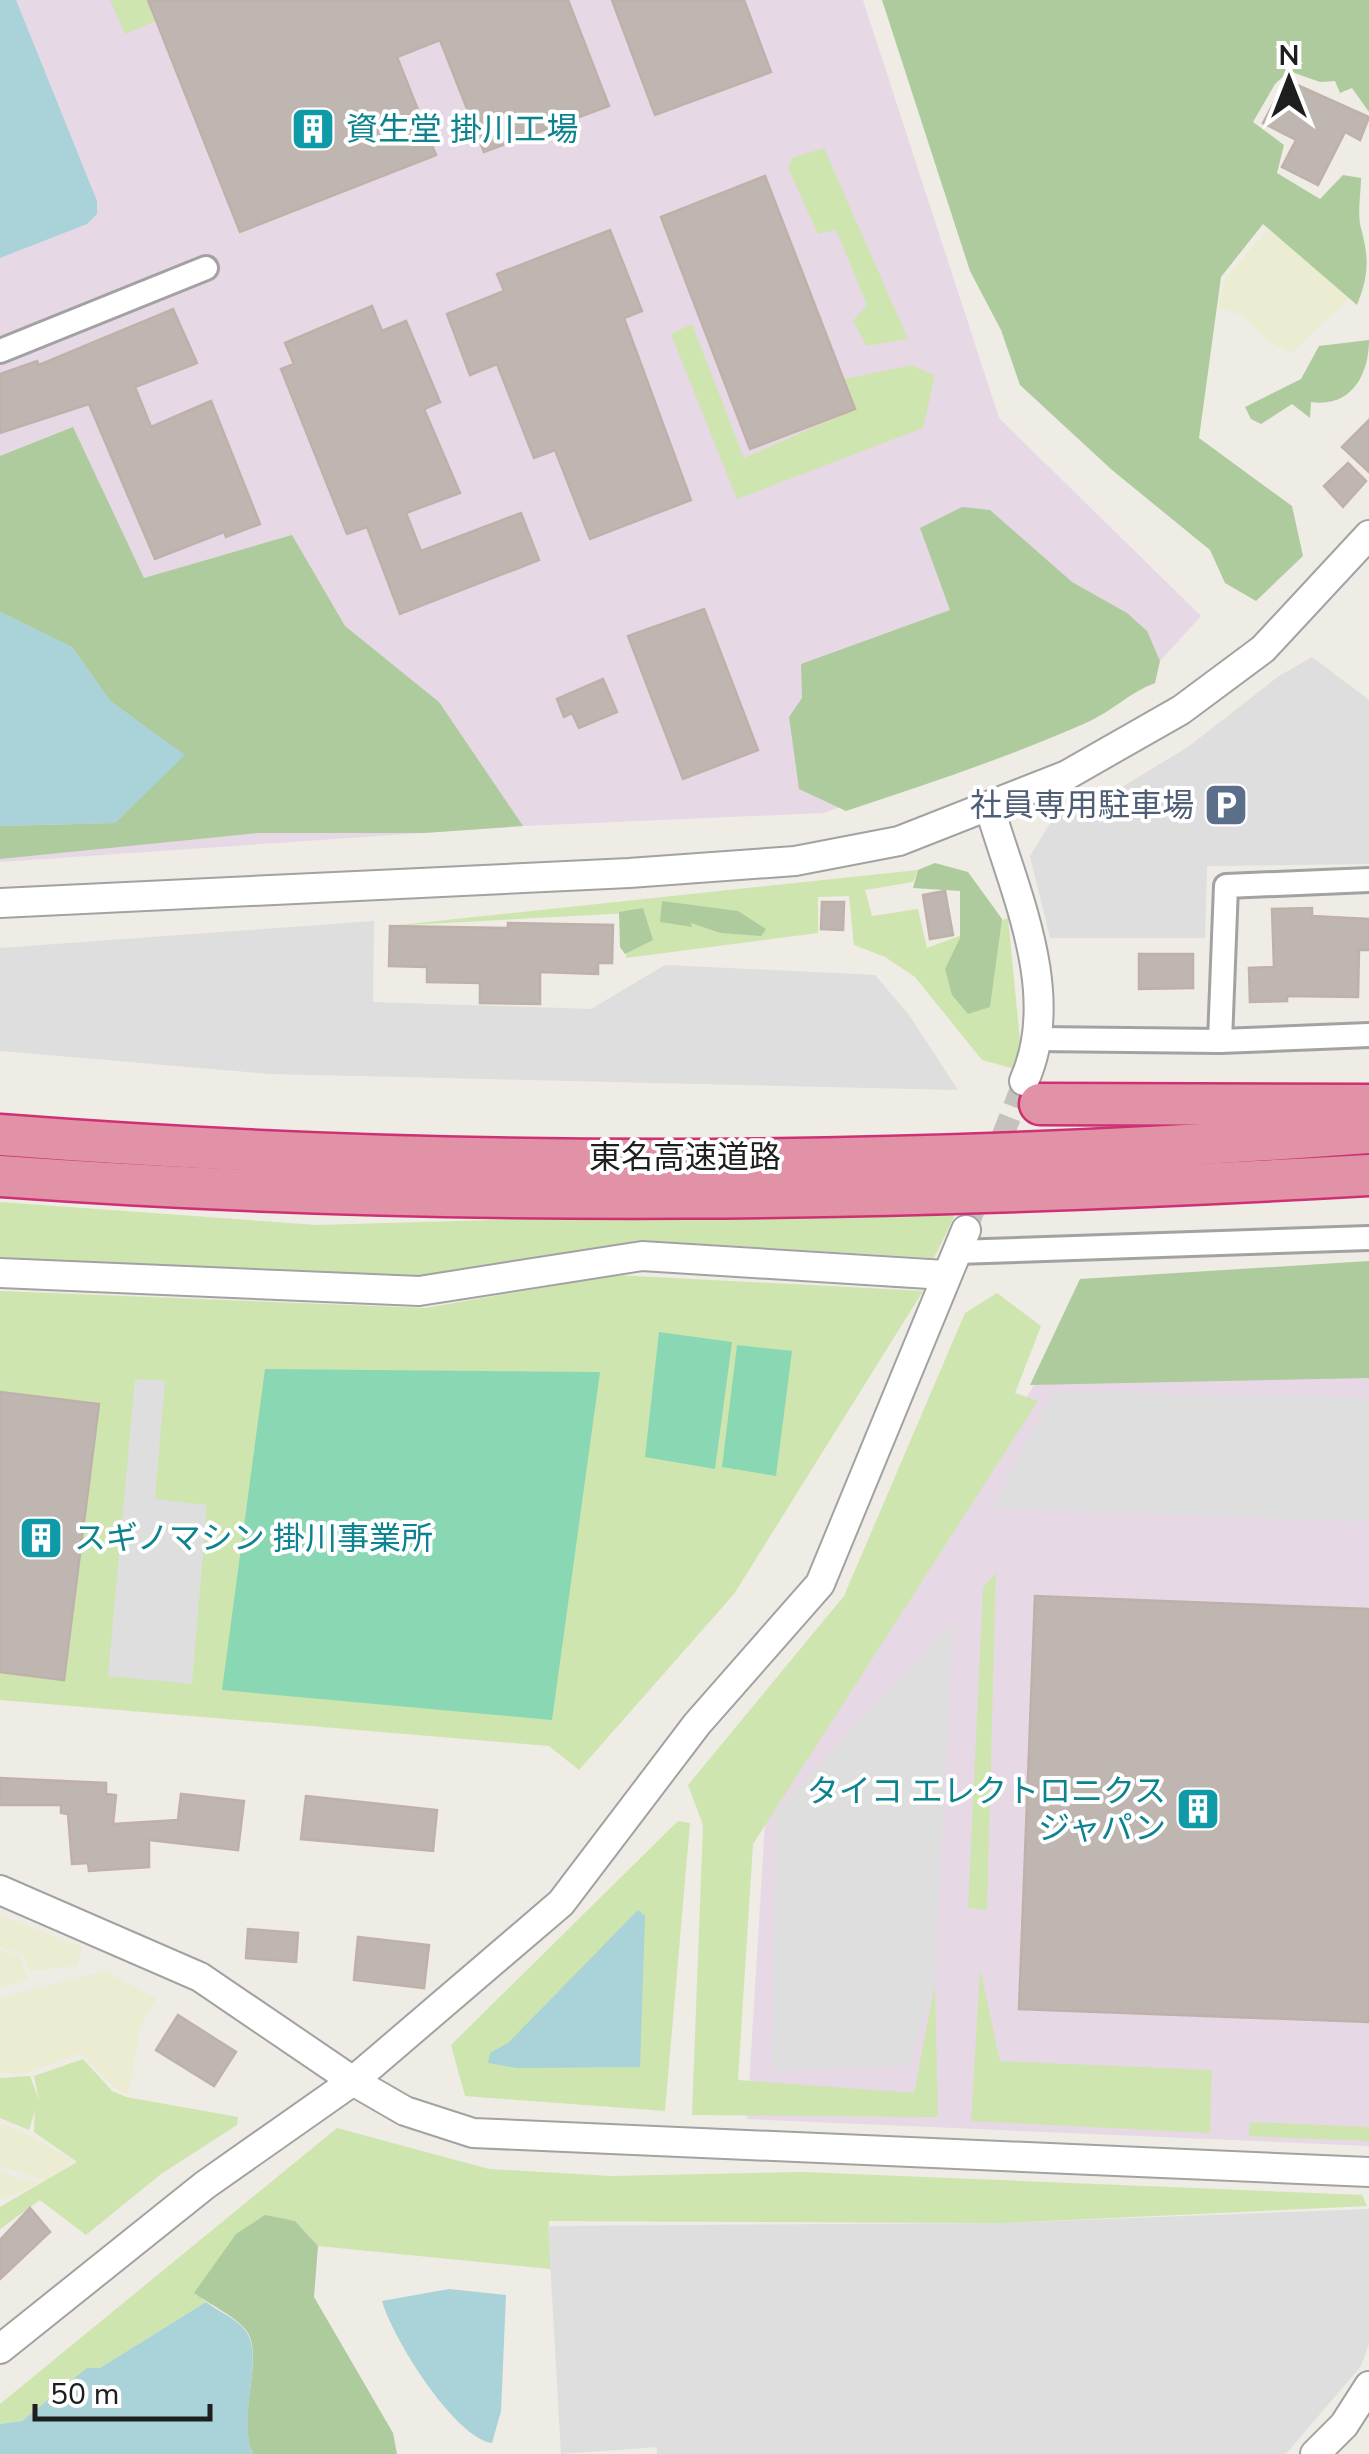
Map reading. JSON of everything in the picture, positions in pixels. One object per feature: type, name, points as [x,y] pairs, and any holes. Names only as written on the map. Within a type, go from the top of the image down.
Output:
[{"type":"highway","points":[[1032,1092],[1369,1106]]},
{"type":"highway","name":"東名高速道路","points":[[0,1135],[494,1158],[910,1156],[1207,1145],[1369,1132]]},
{"type":"highway","name":"東名高速道路","points":[[0,1176],[404,1198],[696,1200],[1154,1188],[1369,1176]]},
{"type":"street","points":[[0,351],[206,268]]},
{"type":"street","points":[[0,902],[795,860],[899,841],[990,808],[1067,774],[1181,710],[1263,649],[1369,535]]},
{"type":"street","points":[[990,808],[1036,966],[1032,1092]]},
{"type":"street","points":[[1220,1041],[1226,886],[1369,880]]},
{"type":"street","points":[[1036,1039],[1220,1041],[1369,1035]]},
{"type":"street","points":[[0,1273],[418,1291],[642,1256],[956,1252],[1369,1238]]},
{"type":"street","points":[[0,2349],[204,2186],[353,2081],[562,1904],[697,1724],[820,1584],[840,1545],[956,1252]]},
{"type":"street","points":[[0,1890],[200,1977],[353,2081],[405,2111],[473,2133],[1369,2172]]},
{"type":"street","points":[[1315,2454],[1344,2425],[1369,2386]]},
{"type":"shaded area","name":"資生堂 掛川工場","points":[[0,0],[863,0],[999,418],[1201,616],[1160,661],[1001,746],[824,813],[523,826],[0,862]]},
{"type":"shaded area","name":"社員専用駐車場","points":[[1312,657],[1369,700],[1369,864],[1207,866],[1205,938],[1050,938],[1030,856],[1054,817],[1112,793],[1188,747],[1279,676]]},
{"type":"shaded area","points":[[374,921],[373,1002],[591,1009],[665,965],[875,975],[909,1015],[958,1090],[270,1074],[0,1051],[0,948]]},
{"type":"shaded area","points":[[1045,1367],[1369,1369],[1369,2146],[747,2119],[765,1823]]},
{"type":"shaded area","points":[[135,1379],[165,1381],[155,1499],[207,1505],[192,1684],[108,1676]]},
{"type":"shaded area","points":[[1054,1392],[1369,1397],[1369,1522],[992,1508]]},
{"type":"shaded area","points":[[953,1622],[935,1983],[908,2066],[772,2071],[775,1812]]},
{"type":"shaded area","points":[[1369,2209],[1369,2344],[1361,2366],[1286,2454],[657,2454],[657,2447],[561,2454],[548,2226],[1003,2223]]},
{"type":"green space","points":[[110,0],[148,0],[156,21],[125,34]]},
{"type":"green space","points":[[882,0],[1369,0],[1369,112],[1352,88],[1340,93],[1335,81],[1320,82],[1289,71],[1275,84],[1253,122],[1284,145],[1277,173],[1320,199],[1343,175],[1361,178],[1359,216],[1366,266],[1357,305],[1263,224],[1221,277],[1199,438],[1292,506],[1303,556],[1256,601],[1225,583],[1210,550],[1112,470],[1020,385],[1001,330],[970,271]]},
{"type":"green space","points":[[824,148],[908,339],[867,346],[853,321],[867,305],[836,230],[818,234],[788,168],[792,158]]},
{"type":"green space","points":[[1291,216],[1358,279],[1347,301],[1291,353],[1268,341],[1241,314],[1217,308],[1225,279],[1263,235]]},
{"type":"green space","points":[[692,324],[744,458],[855,409],[844,379],[912,365],[935,376],[923,428],[737,499],[671,334]]},
{"type":"green space","points":[[1369,340],[1366,365],[1347,394],[1337,400],[1311,402],[1310,418],[1292,404],[1261,424],[1251,419],[1245,407],[1301,379],[1319,346]]},
{"type":"green space","points":[[73,427],[144,578],[292,535],[345,626],[439,702],[523,826],[424,833],[258,833],[0,859],[0,826],[115,823],[184,755],[110,701],[72,647],[0,612],[0,456]]},
{"type":"green space","points":[[962,507],[990,510],[1072,582],[1127,613],[1147,631],[1160,661],[1155,683],[1097,718],[1058,735],[846,811],[799,789],[789,717],[802,698],[801,664],[950,610],[920,528]]},
{"type":"green space","points":[[935,863],[968,872],[1002,919],[990,1007],[968,1014],[952,995],[945,969],[960,938],[960,891],[913,888],[918,870]]},
{"type":"green space","points":[[918,870],[913,882],[865,890],[872,916],[918,909],[927,948],[1008,918],[1023,1071],[982,1060],[915,977],[885,957],[854,945],[849,896],[818,897],[818,933],[626,958],[630,913],[390,926]]},
{"type":"green space","points":[[662,901],[738,911],[766,929],[761,936],[721,933],[691,923],[692,927],[660,922]]},
{"type":"green space","points":[[643,908],[653,940],[625,954],[620,947],[619,912]]},
{"type":"green space","points":[[0,1202],[317,1225],[959,1207],[934,1258],[641,1240],[418,1281],[177,1266],[0,1263]]},
{"type":"green space","points":[[1369,1261],[1369,1378],[1030,1385],[1080,1279]]},
{"type":"green space","points":[[616,1275],[923,1291],[734,1594],[579,1770],[549,1746],[0,1700],[0,1291],[425,1308]]},
{"type":"green space","points":[[997,1293],[1041,1326],[1015,1393],[1038,1401],[753,1844],[738,2080],[914,2093],[935,1983],[938,2117],[692,2115],[703,1825],[688,1785],[844,1596],[965,1313]]},
{"type":"green space","points":[[659,1332],[732,1342],[715,1469],[645,1457]]},
{"type":"green space","points":[[737,1345],[792,1351],[776,1476],[722,1467]]},
{"type":"green space","points":[[265,1369],[600,1372],[552,1720],[222,1690]]},
{"type":"green space","points":[[996,1573],[987,1910],[968,1908],[983,1587]]},
{"type":"green space","points":[[678,1821],[690,1823],[665,2111],[465,2096],[451,2045]]},
{"type":"green space","points":[[0,1915],[82,1947],[77,1966],[29,1971],[23,1954],[0,1947]]},
{"type":"green space","points":[[0,1950],[20,1956],[28,1980],[0,1988]]},
{"type":"green space","points":[[980,1968],[1000,2061],[1212,2070],[1210,2133],[971,2121]]},
{"type":"green space","points":[[105,1971],[156,1998],[140,2027],[128,2094],[116,2089],[81,2053],[24,2074],[0,2073],[0,1998]]},
{"type":"green space","points":[[83,2059],[112,2091],[126,2097],[238,2117],[237,2125],[161,2174],[86,2235],[40,2200],[0,2229],[0,2207],[77,2162],[34,2132],[35,2110],[29,2130],[0,2118],[0,2078],[30,2076],[39,2100],[34,2076]]},
{"type":"green space","points":[[1250,2122],[1369,2127],[1369,2141],[1249,2136]]},
{"type":"green space","points":[[0,2123],[74,2162],[45,2180],[0,2166]]},
{"type":"green space","points":[[337,2128],[489,2169],[611,2176],[804,2172],[1362,2195],[1367,2206],[1003,2223],[549,2221],[551,2269],[318,2246],[295,2221],[195,2293],[206,2302],[100,2368],[87,2369],[22,2421],[0,2424],[0,2404]]},
{"type":"green space","points":[[0,2171],[19,2179],[40,2183],[0,2200]]},
{"type":"green space","points":[[265,2215],[295,2221],[318,2246],[314,2297],[393,2433],[397,2454],[253,2454],[247,2422],[251,2342],[246,2330],[235,2320],[194,2293],[236,2234]]},
{"type":"water","points":[[0,0],[16,0],[97,201],[97,214],[87,224],[0,258]]},
{"type":"water","points":[[0,612],[72,647],[110,701],[185,755],[115,823],[0,826]]},
{"type":"water","points":[[638,1910],[645,1916],[640,2067],[517,2068],[488,2063],[490,2053],[508,2043]]},
{"type":"water","points":[[449,2289],[506,2295],[501,2411],[492,2443],[460,2424],[426,2384],[398,2338],[382,2301]]},
{"type":"water","points":[[206,2302],[242,2326],[251,2341],[248,2422],[253,2454],[0,2454],[0,2424],[22,2421],[87,2368],[100,2368]]},
{"type":"building","name":"資生堂 掛川工場","points":[[148,0],[568,0],[609,106],[484,152],[440,40],[397,57],[436,155],[240,232]]},
{"type":"building","points":[[612,0],[744,0],[771,72],[655,115]]},
{"type":"building","points":[[1286,80],[1369,117],[1360,140],[1345,132],[1318,185],[1282,167],[1296,140],[1263,123]]},
{"type":"building","points":[[765,176],[855,409],[750,449],[661,217]]},
{"type":"building","points":[[610,230],[642,311],[624,318],[691,500],[590,539],[555,450],[534,458],[497,364],[470,375],[447,314],[504,291],[497,274]]},
{"type":"building","points":[[372,306],[382,331],[406,321],[440,402],[424,409],[460,493],[406,513],[421,551],[521,513],[539,560],[400,614],[367,527],[347,534],[281,369],[294,364],[285,343]]},
{"type":"building","points":[[173,309],[197,363],[135,387],[151,427],[211,401],[260,524],[226,537],[224,532],[155,559],[89,404],[0,433],[0,374],[37,361],[39,365]]},
{"type":"building","points":[[1369,420],[1369,472],[1342,447]]},
{"type":"building","points":[[1348,463],[1366,481],[1343,507],[1324,486]]},
{"type":"building","points":[[704,609],[758,750],[683,779],[628,636]]},
{"type":"building","points":[[603,679],[617,712],[579,728],[572,713],[564,717],[557,699]]},
{"type":"building","points":[[945,891],[953,935],[930,939],[923,895]]},
{"type":"building","points":[[822,902],[844,902],[843,930],[821,929]]},
{"type":"building","points":[[1312,908],[1312,916],[1369,919],[1369,950],[1359,950],[1358,997],[1287,996],[1287,1001],[1250,1002],[1249,968],[1274,967],[1272,909]]},
{"type":"building","points":[[508,923],[613,925],[612,963],[598,963],[598,974],[540,972],[540,1004],[480,1003],[480,983],[427,982],[427,967],[389,966],[390,926],[508,928]]},
{"type":"building","points":[[1139,954],[1193,954],[1193,988],[1139,989]]},
{"type":"building","name":"スギノマシン 掛川事業所","points":[[0,1392],[99,1404],[64,1680],[0,1672]]},
{"type":"building","name":"タイコ エレクトロニクス ジャパン","points":[[1035,1596],[1369,1609],[1369,2022],[1019,2009]]},
{"type":"building","points":[[0,1778],[106,1783],[106,1794],[116,1795],[113,1824],[178,1820],[181,1794],[244,1801],[238,1850],[149,1840],[149,1867],[89,1871],[88,1863],[72,1864],[68,1814],[61,1813],[61,1805],[0,1805]]},
{"type":"building","points":[[306,1796],[437,1810],[433,1851],[301,1839]]},
{"type":"building","points":[[248,1929],[298,1933],[296,1962],[246,1958]]},
{"type":"building","points":[[358,1937],[429,1945],[424,1988],[354,1980]]},
{"type":"building","points":[[178,2015],[236,2052],[214,2086],[156,2050]]},
{"type":"building","points":[[30,2208],[50,2232],[0,2279],[0,2240]]},
{"type":"tunnel","points":[[966,1230],[1024,1081]]},
{"type":"place","name":"資生堂 掛川工場","points":[[313,129]]},
{"type":"place","name":"社員専用駐車場","points":[[1226,805]]},
{"type":"place","name":"スギノマシン 掛川事業所","points":[[41,1538]]},
{"type":"place","name":"タイコ エレクトロニクス ジャパン","points":[[1198,1809]]}]
